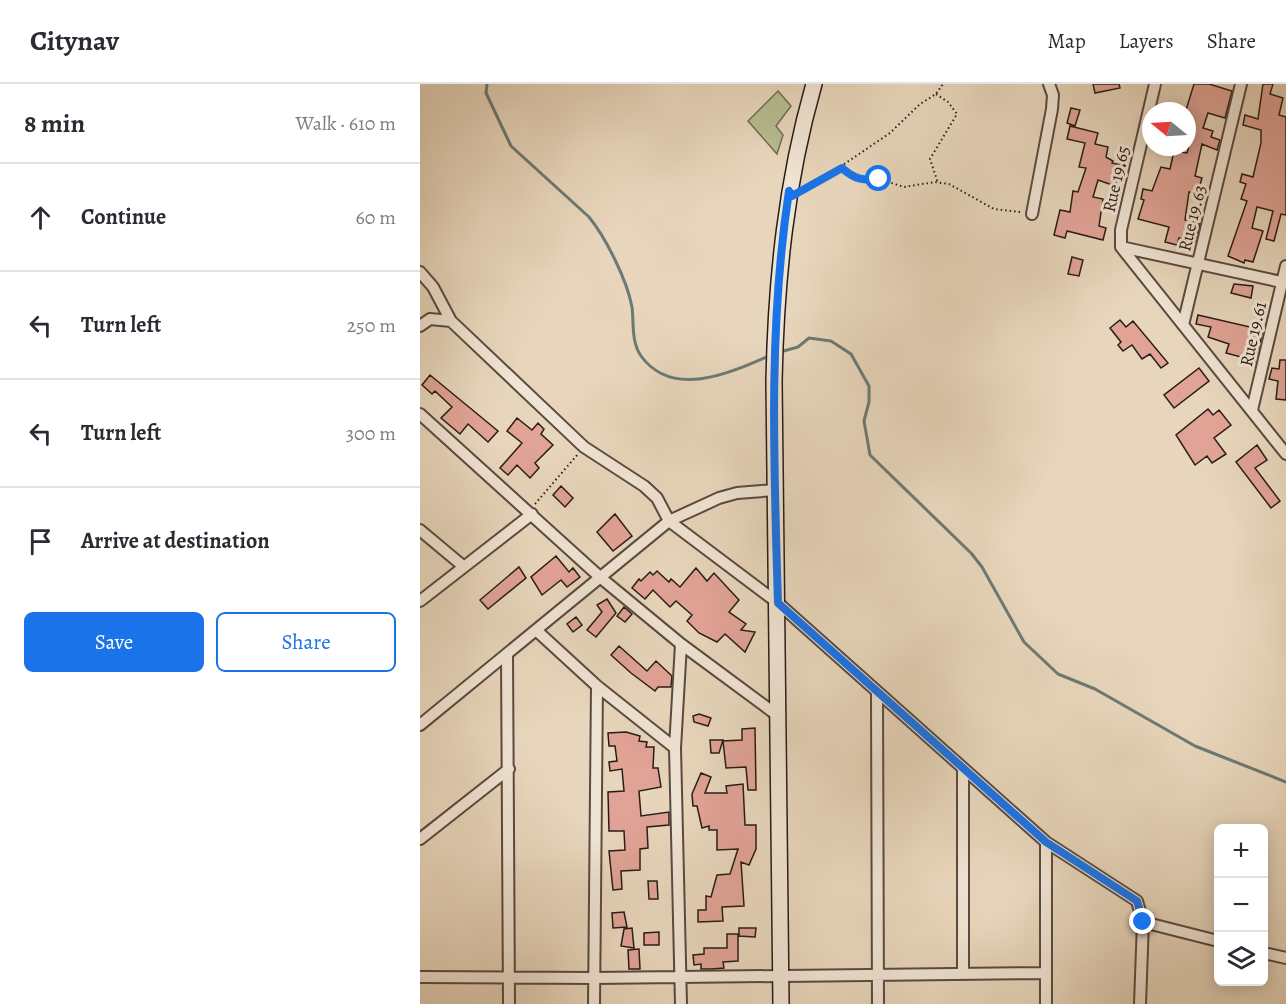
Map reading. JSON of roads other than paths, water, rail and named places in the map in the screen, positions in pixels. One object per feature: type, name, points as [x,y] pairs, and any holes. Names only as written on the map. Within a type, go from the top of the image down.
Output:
[{"type":"street","points":[[781,1004],[774,343],[778,263],[789,191],[814,84]]},
{"type":"street","points":[[1032,214],[1052,109],[1053,95],[1049,84]]},
{"type":"street","name":"Rue 19.65","points":[[1121,247],[1121,230],[1155,84]]},
{"type":"street","name":"Rue 19.63","points":[[1182,325],[1241,84]]},
{"type":"street","points":[[1121,247],[1198,262],[1284,283]]},
{"type":"street","points":[[1121,247],[1286,454]]},
{"type":"street","name":"Rue 19.61","points":[[1252,410],[1284,283],[1286,266]]},
{"type":"street","points":[[420,272],[433,287],[451,321],[584,447],[644,486],[657,498],[669,521],[778,603],[1046,842],[1137,901],[1143,922],[1140,1004]]},
{"type":"street","points":[[420,326],[430,318],[451,321]]},
{"type":"street","points":[[420,414],[601,578],[681,644],[777,715]]},
{"type":"street","points":[[420,725],[669,521],[719,498],[737,493],[775,490]]},
{"type":"street","points":[[420,601],[530,513]]},
{"type":"street","points":[[420,530],[463,566]]},
{"type":"street","points":[[537,631],[597,686],[675,748]]},
{"type":"street","points":[[681,644],[675,748],[681,1004]]},
{"type":"street","points":[[507,654],[509,1004]]},
{"type":"street","points":[[594,1004],[597,686]]},
{"type":"street","points":[[878,693],[878,1004]]},
{"type":"street","points":[[963,768],[963,972]]},
{"type":"street","points":[[420,839],[509,769]]},
{"type":"street","points":[[1046,842],[1046,1004]]},
{"type":"street","points":[[1143,922],[1214,940]]},
{"type":"street","points":[[1268,953],[1286,958]]},
{"type":"street","points":[[420,977],[781,977],[963,972],[1046,973]]},
{"type":"waterway","points":[[487,84],[486,93],[511,146],[589,217],[602,236],[621,272],[629,296],[634,338],[638,350],[654,369],[669,377],[686,380],[703,378],[739,369],[771,355]]},
{"type":"waterway","points":[[780,352],[798,347],[809,338],[831,341],[851,354],[869,386],[869,402],[864,421],[870,455],[971,553],[982,567],[1024,642],[1058,674],[1095,689],[1195,746],[1286,782]]}]
